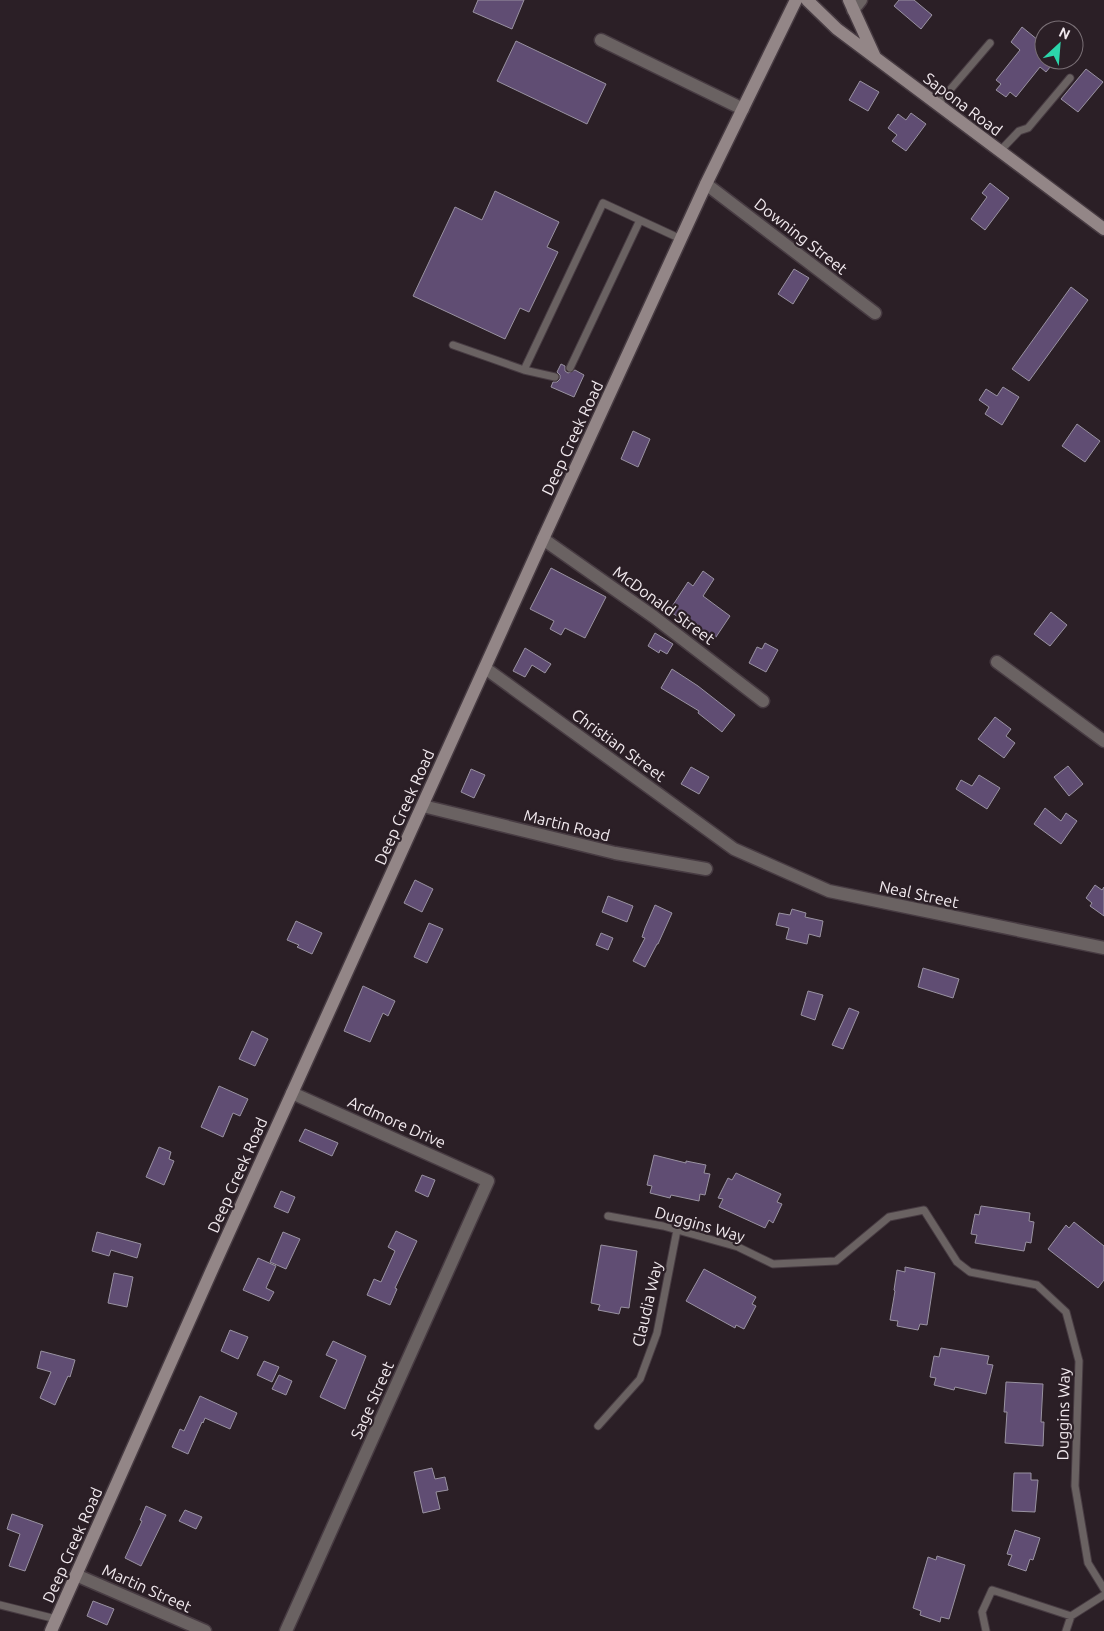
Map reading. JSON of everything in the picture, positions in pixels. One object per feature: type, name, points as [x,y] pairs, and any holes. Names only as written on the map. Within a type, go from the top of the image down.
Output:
[{"type":"street","name":"Deep Creek Road","points":[[54,1625],[484,668],[706,184],[796,0]]},
{"type":"street","name":"Sapona Road","points":[[807,0],[837,30],[1104,229]]},
{"type":"street","points":[[861,0],[851,5],[876,59]]},
{"type":"street","points":[[601,40],[743,109]]},
{"type":"street","name":"Downing Street","points":[[706,184],[875,314]]},
{"type":"street","name":"McDonald Street","points":[[543,539],[654,617],[763,701]]},
{"type":"street","points":[[997,662],[1104,741]]},
{"type":"street","name":"Christian Street","points":[[484,668],[734,849]]},
{"type":"street","name":"Martin Road","points":[[422,806],[615,853],[706,869]]},
{"type":"street","name":"Neal Street","points":[[734,849],[829,891],[1104,948]]},
{"type":"street","name":"Ardmore Drive","points":[[292,1093],[488,1181]]},
{"type":"street","name":"Sage Street","points":[[286,1631],[488,1181]]},
{"type":"street","name":"Martin Street","points":[[76,1575],[205,1631]]},
{"type":"lane","points":[[937,105],[990,43]]},
{"type":"lane","points":[[999,152],[1018,131],[1028,128],[1070,78]]},
{"type":"lane","points":[[524,370],[603,203],[681,239]]},
{"type":"lane","points":[[570,368],[640,220]]},
{"type":"lane","points":[[453,345],[524,370],[555,377]]},
{"type":"lane","name":"Duggins Way","points":[[608,1216],[677,1230],[738,1247],[774,1264],[836,1261],[889,1217],[924,1210],[957,1262],[971,1273],[1037,1285],[1066,1312],[1079,1361],[1075,1486],[1088,1563],[1104,1589]]},
{"type":"lane","name":"Claudia Way","points":[[598,1426],[640,1379],[657,1333],[677,1230]]},
{"type":"lane","points":[[986,1631],[982,1612],[992,1590],[1071,1616]]},
{"type":"lane","points":[[1066,1631],[1071,1616],[1104,1595]]},
{"type":"lane","points":[[0,1605],[54,1625]]},
{"type":"building","points":[[478,0],[524,0],[512,29],[473,12]]},
{"type":"building","points":[[899,0],[914,0],[932,15],[921,29],[894,6]]},
{"type":"building","points":[[1022,27],[1034,37],[1034,70],[1038,70],[1016,97],[1010,92],[1006,97],[996,90],[1001,84],[996,80],[1020,50],[1011,42]]},
{"type":"building","points":[[516,41],[606,84],[587,124],[497,81]]},
{"type":"building","points":[[1086,69],[1103,82],[1078,112],[1061,99]]},
{"type":"building","points":[[860,81],[879,92],[868,111],[849,100]]},
{"type":"building","points":[[911,113],[926,124],[906,151],[892,141],[897,135],[888,128],[898,114],[906,120]]},
{"type":"building","points":[[990,183],[1009,198],[985,230],[971,219],[987,197],[982,193]]},
{"type":"building","points":[[495,191],[559,222],[547,247],[558,252],[529,312],[520,308],[505,339],[413,296],[455,207],[482,220]]},
{"type":"building","points":[[794,269],[809,278],[793,304],[778,294]]},
{"type":"building","points":[[1071,287],[1088,300],[1029,381],[1012,369]]},
{"type":"building","points":[[561,364],[565,366],[565,371],[568,373],[575,370],[584,375],[574,397],[551,387],[553,382],[557,382],[560,379],[560,375],[557,372]]},
{"type":"building","points":[[1003,387],[1019,397],[1002,425],[985,414],[989,407],[979,400],[986,389],[997,396]]},
{"type":"building","points":[[1077,424],[1100,441],[1085,462],[1062,446]]},
{"type":"building","points":[[633,431],[650,439],[638,467],[621,459]]},
{"type":"building","points":[[551,568],[606,597],[585,638],[565,628],[561,635],[550,629],[554,621],[530,609]]},
{"type":"building","points":[[703,571],[714,579],[703,596],[730,616],[714,640],[669,611],[688,582],[693,586]]},
{"type":"building","points":[[1051,612],[1067,625],[1050,646],[1034,634]]},
{"type":"building","points":[[655,633],[673,644],[667,654],[660,650],[659,653],[648,646]]},
{"type":"building","points":[[765,643],[778,650],[766,672],[749,663],[757,647],[762,649]]},
{"type":"building","points":[[525,648],[551,664],[545,673],[532,665],[525,677],[513,671]]},
{"type":"building","points":[[672,669],[698,686],[735,715],[722,732],[698,713],[699,711],[661,688]]},
{"type":"building","points":[[995,717],[1011,729],[1006,736],[1015,743],[1004,758],[978,739]]},
{"type":"building","points":[[1068,766],[1083,784],[1069,796],[1054,777]]},
{"type":"building","points":[[691,767],[709,777],[699,794],[681,784]]},
{"type":"building","points":[[471,769],[485,775],[474,798],[461,792]]},
{"type":"building","points":[[979,775],[1000,788],[987,809],[956,789],[961,780],[972,786]]},
{"type":"building","points":[[1045,808],[1061,821],[1066,813],[1077,821],[1061,844],[1034,824]]},
{"type":"building","points":[[415,880],[433,889],[422,912],[404,903]]},
{"type":"building","points":[[1095,885],[1102,890],[1104,887],[1104,916],[1090,906],[1092,903],[1086,898]]},
{"type":"building","points":[[608,896],[633,906],[627,922],[602,912]]},
{"type":"building","points":[[655,905],[672,913],[645,967],[633,961],[645,938],[642,937]]},
{"type":"building","points":[[792,909],[806,913],[805,917],[823,921],[820,937],[809,934],[807,944],[786,939],[789,928],[776,925],[779,913],[790,915]]},
{"type":"building","points":[[296,921],[322,933],[312,954],[297,947],[299,945],[287,940]]},
{"type":"building","points":[[429,923],[443,929],[427,963],[414,957]]},
{"type":"building","points":[[601,933],[613,938],[608,950],[596,945]]},
{"type":"building","points":[[923,968],[959,979],[953,998],[918,987]]},
{"type":"building","points":[[363,986],[395,1001],[388,1016],[383,1013],[370,1042],[344,1031]]},
{"type":"building","points":[[808,991],[823,995],[815,1020],[801,1015]]},
{"type":"building","points":[[849,1008],[859,1012],[843,1049],[832,1045]]},
{"type":"building","points":[[252,1031],[268,1039],[255,1066],[239,1059]]},
{"type":"building","points":[[219,1086],[248,1099],[240,1116],[233,1113],[223,1137],[201,1127]]},
{"type":"building","points":[[305,1129],[338,1143],[332,1156],[299,1141]]},
{"type":"building","points":[[159,1147],[171,1152],[169,1159],[174,1161],[164,1185],[146,1177]]},
{"type":"building","points":[[654,1155],[686,1163],[686,1161],[706,1165],[704,1173],[710,1174],[705,1195],[700,1194],[699,1201],[671,1195],[670,1198],[650,1193],[652,1186],[647,1185]]},
{"type":"building","points":[[736,1173],[781,1194],[777,1202],[782,1204],[773,1223],[769,1220],[765,1228],[719,1207],[723,1199],[718,1198],[728,1178],[732,1180]]},
{"type":"building","points":[[422,1175],[435,1180],[428,1197],[415,1191]]},
{"type":"building","points":[[281,1191],[295,1197],[288,1213],[274,1207]]},
{"type":"building","points":[[981,1206],[1030,1213],[1029,1221],[1034,1222],[1031,1243],[1026,1242],[1024,1251],[975,1243],[977,1235],[971,1234],[975,1214],[979,1215]]},
{"type":"building","points":[[1074,1222],[1104,1246],[1104,1280],[1098,1288],[1048,1249],[1066,1225],[1069,1228]]},
{"type":"building","points":[[396,1231],[417,1241],[395,1288],[397,1289],[390,1305],[367,1295],[374,1279],[381,1282],[395,1251],[388,1247]]},
{"type":"building","points":[[97,1232],[141,1244],[137,1258],[111,1250],[109,1256],[92,1251]]},
{"type":"building","points":[[283,1232],[300,1239],[286,1269],[270,1262]]},
{"type":"building","points":[[601,1245],[637,1251],[629,1308],[621,1307],[619,1314],[598,1310],[600,1305],[591,1303]]},
{"type":"building","points":[[258,1258],[276,1266],[266,1288],[274,1292],[269,1301],[243,1290]]},
{"type":"building","points":[[905,1267],[935,1273],[927,1325],[920,1324],[918,1330],[897,1326],[898,1321],[890,1320],[897,1270],[905,1272]]},
{"type":"building","points":[[704,1269],[756,1297],[752,1304],[756,1306],[744,1329],[736,1325],[735,1328],[686,1301]]},
{"type":"building","points":[[114,1273],[133,1277],[127,1307],[108,1303]]},
{"type":"building","points":[[230,1330],[248,1337],[238,1359],[221,1351]]},
{"type":"building","points":[[333,1341],[366,1356],[345,1409],[320,1397],[337,1360],[326,1355]]},
{"type":"building","points":[[941,1348],[989,1356],[987,1364],[993,1365],[986,1394],[955,1387],[954,1390],[934,1385],[936,1378],[930,1377],[934,1356],[939,1357]]},
{"type":"building","points":[[41,1351],[75,1360],[70,1377],[68,1376],[55,1405],[40,1398],[51,1372],[37,1368]]},
{"type":"building","points":[[264,1361],[279,1367],[272,1382],[257,1375]]},
{"type":"building","points":[[279,1375],[292,1381],[286,1395],[272,1389]]},
{"type":"building","points":[[1006,1382],[1043,1384],[1041,1422],[1044,1422],[1043,1446],[1005,1443],[1007,1412],[1004,1412]]},
{"type":"building","points":[[200,1396],[237,1413],[230,1429],[205,1418],[188,1454],[172,1447],[180,1429],[184,1431]]},
{"type":"building","points":[[432,1468],[435,1479],[445,1477],[448,1490],[436,1492],[440,1509],[423,1513],[414,1472]]},
{"type":"building","points":[[1014,1473],[1031,1473],[1031,1480],[1038,1480],[1035,1512],[1012,1511]]},
{"type":"building","points":[[146,1506],[166,1515],[141,1566],[125,1558],[142,1521],[140,1520]]},
{"type":"building","points":[[185,1510],[202,1517],[196,1529],[179,1521]]},
{"type":"building","points":[[12,1514],[43,1525],[25,1571],[9,1566],[20,1534],[7,1529]]},
{"type":"building","points":[[1015,1530],[1040,1538],[1033,1560],[1030,1559],[1026,1571],[1008,1565],[1012,1555],[1007,1554]]},
{"type":"building","points":[[937,1556],[965,1565],[949,1619],[941,1617],[940,1622],[920,1615],[921,1611],[913,1608],[928,1557],[936,1560]]},
{"type":"building","points":[[93,1601],[114,1609],[107,1625],[87,1616]]}]
